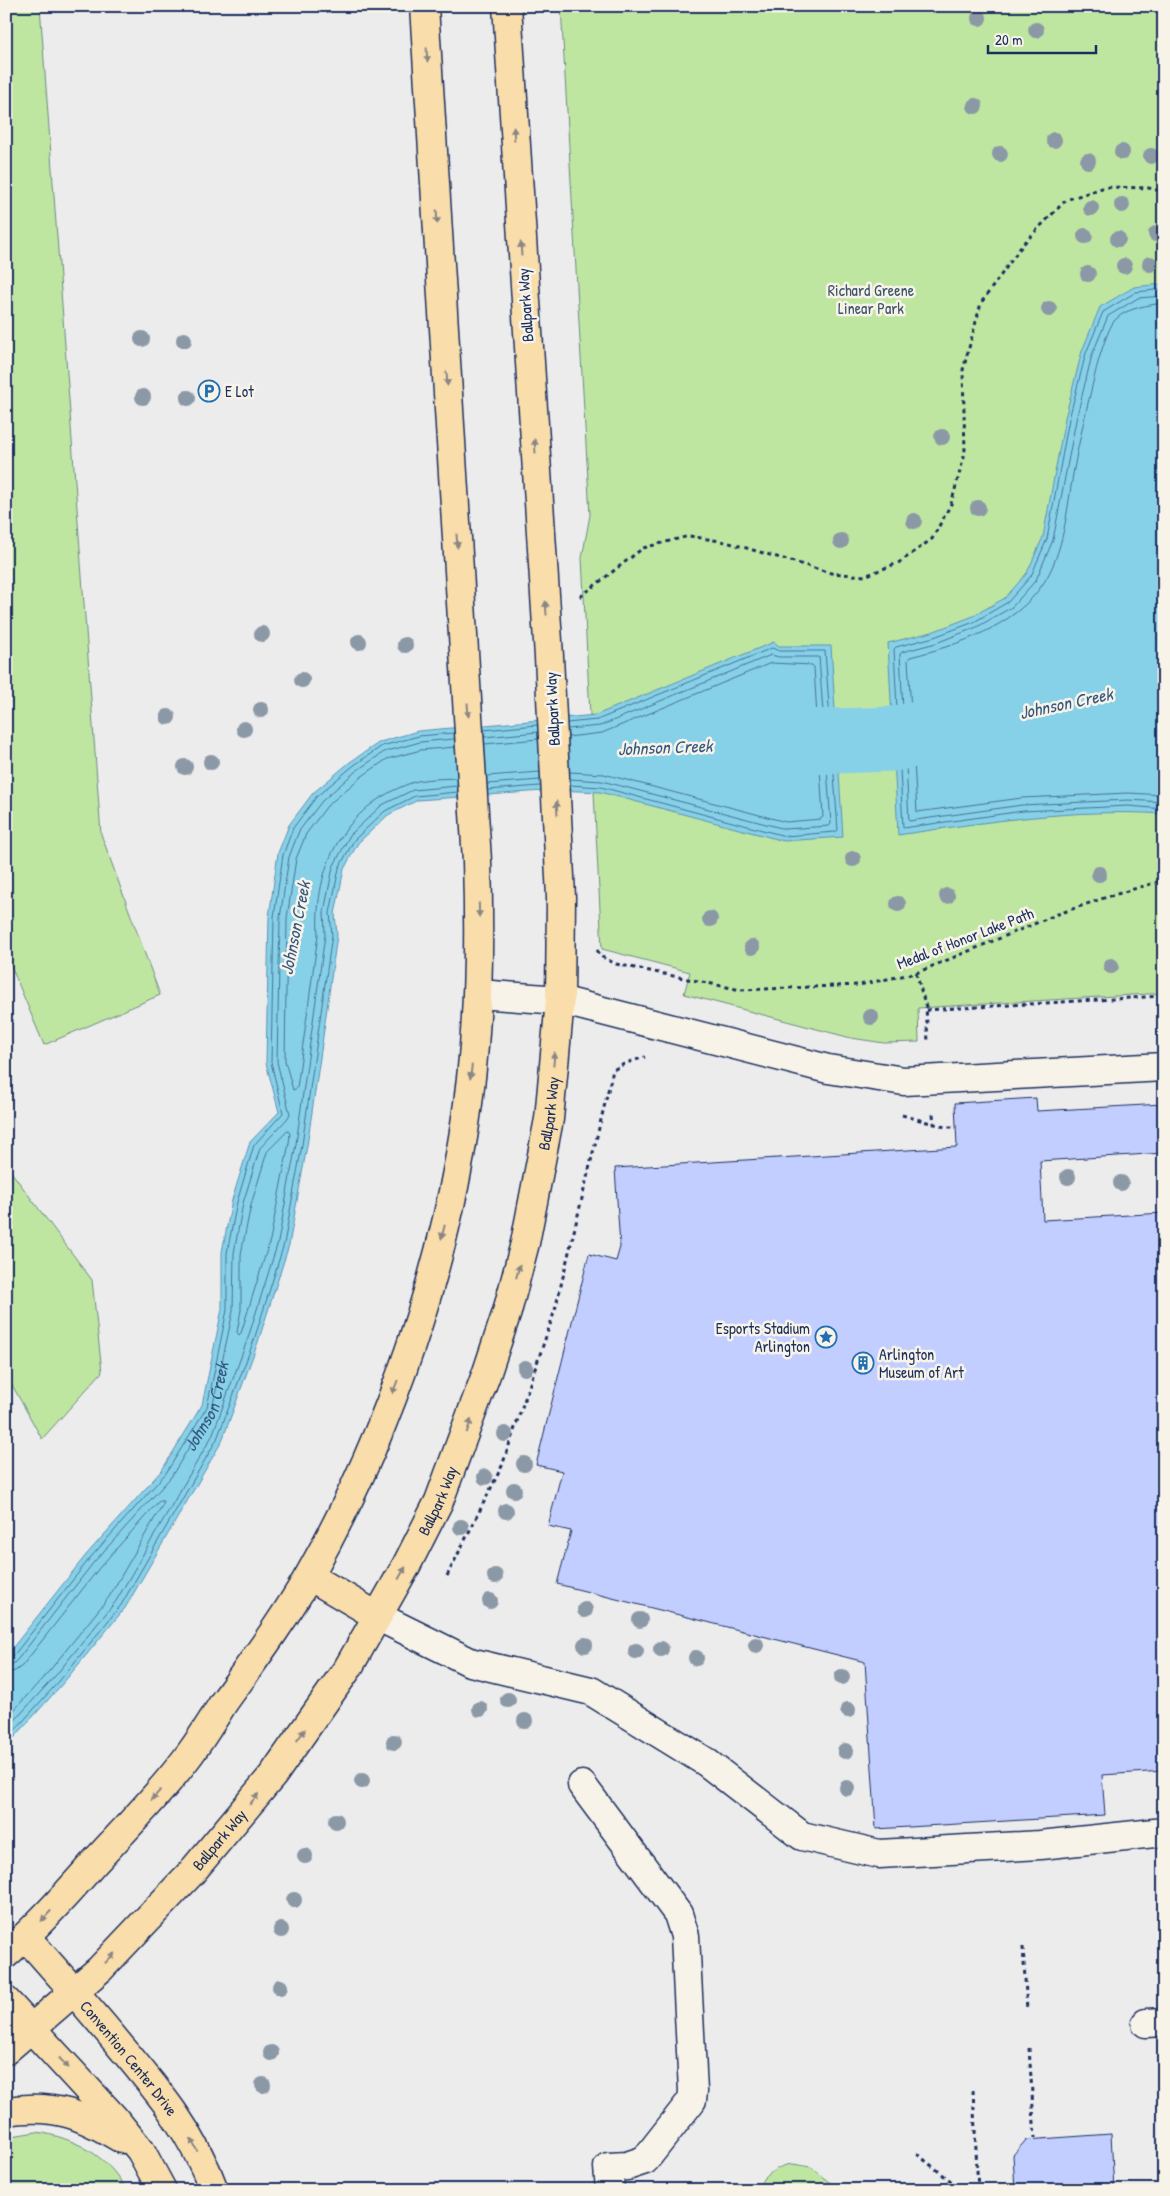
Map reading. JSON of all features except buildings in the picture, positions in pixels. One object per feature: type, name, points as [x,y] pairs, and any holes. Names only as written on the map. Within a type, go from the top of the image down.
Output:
[{"type":"main road","points":[[16,1945],[155,1797],[187,1758],[309,1576],[351,1494],[380,1425],[410,1344],[433,1273],[448,1214],[460,1155],[474,1049],[479,952],[478,861],[424,6]]},
{"type":"main road","name":"Ballpark Way","points":[[6,2050],[73,1990],[100,1969],[192,1873],[256,1795],[348,1668],[439,1501],[466,1434],[508,1312],[525,1243],[549,1119],[560,1000],[559,857],[549,657],[507,6]]},
{"type":"main road","points":[[309,1576],[377,1616]]},
{"type":"main road","name":"Convention Center Drive","points":[[16,1945],[73,1990],[178,2118],[196,2147],[214,2190]]},
{"type":"main road","points":[[6,2001],[114,2118],[141,2151],[162,2190]]},
{"type":"main road","points":[[6,2111],[42,2109],[69,2113],[90,2120],[141,2151]]},
{"type":"lane","points":[[478,994],[560,1000],[828,1069],[904,1081],[1164,1067]]},
{"type":"lane","points":[[377,1616],[470,1662],[591,1691],[706,1762],[802,1836],[879,1854],[1031,1846],[1164,1832]]},
{"type":"lane","points":[[582,1786],[678,1914],[685,1936],[692,2100],[645,2160],[636,2164],[608,2167],[610,2190]]},
{"type":"path","points":[[580,597],[642,548],[689,536],[726,542],[831,573],[865,576],[900,562],[932,539],[951,504],[965,453],[963,370],[981,303],[1022,244],[1066,200],[1106,187],[1150,188],[1164,192]]},
{"type":"path","name":"Medal of Honor Lake Path","points":[[597,950],[602,957],[616,964],[741,990],[859,985],[916,973],[1058,914],[1164,880]]},
{"type":"path","points":[[916,973],[923,993],[926,1010],[928,1042]]},
{"type":"path","points":[[926,1010],[1164,996]]},
{"type":"path","points":[[447,1576],[502,1466],[555,1310],[613,1070],[626,1063],[648,1057]]},
{"type":"path","points":[[896,1114],[945,1127],[956,1127]]},
{"type":"path","points":[[933,1114],[934,1123]]},
{"type":"path","points":[[1023,1947],[1027,2010]]},
{"type":"path","points":[[1029,2048],[1035,2138]]},
{"type":"path","points":[[973,2090],[978,2190]]},
{"type":"path","points":[[917,2154],[962,2190]]},
{"type":"green space","points":[[6,6],[40,6],[101,834],[160,995],[44,1045],[6,954]]},
{"type":"green space","name":"Richard Greene Linear Park","points":[[561,6],[1164,6],[1164,993],[918,1008],[919,1042],[884,1043],[851,1038],[684,994],[690,972],[602,949],[582,558],[590,515]]},
{"type":"green space","points":[[6,1165],[92,1280],[102,1372],[42,1439],[6,1374]]},
{"type":"green space","points":[[36,2132],[63,2138],[88,2150],[110,2167],[126,2190],[6,2190],[6,2137]]},
{"type":"green space","points":[[793,2164],[811,2167],[840,2190],[754,2190],[776,2169]]},
{"type":"water","points":[[1162,284],[1164,814],[1097,813],[1030,817],[898,835],[888,643],[932,632],[971,617],[1005,598],[1027,573],[1043,537],[1065,418],[1082,351],[1100,307],[1134,287]]},
{"type":"water","points":[[774,642],[779,646],[831,646],[843,837],[784,841],[600,792],[557,790],[418,800],[388,815],[358,843],[344,869],[335,914],[337,935],[322,1044],[307,1146],[289,1245],[258,1342],[222,1441],[125,1608],[64,1682],[6,1747],[6,1656],[86,1555],[162,1470],[202,1405],[222,1309],[222,1252],[232,1200],[250,1142],[279,1112],[266,1063],[269,917],[278,853],[289,825],[313,793],[350,762],[380,742],[418,731],[596,715]]},
{"type":"waterway","name":"Johnson Creek","points":[[747,744],[893,739],[982,721]]},
{"type":"place","name":"E Lot","points":[[209,391]]},
{"type":"place","name":"Esports Stadium Arlington","points":[[826,1337]]},
{"type":"place","name":"Arlington Museum of Art","points":[[863,1363]]}]
